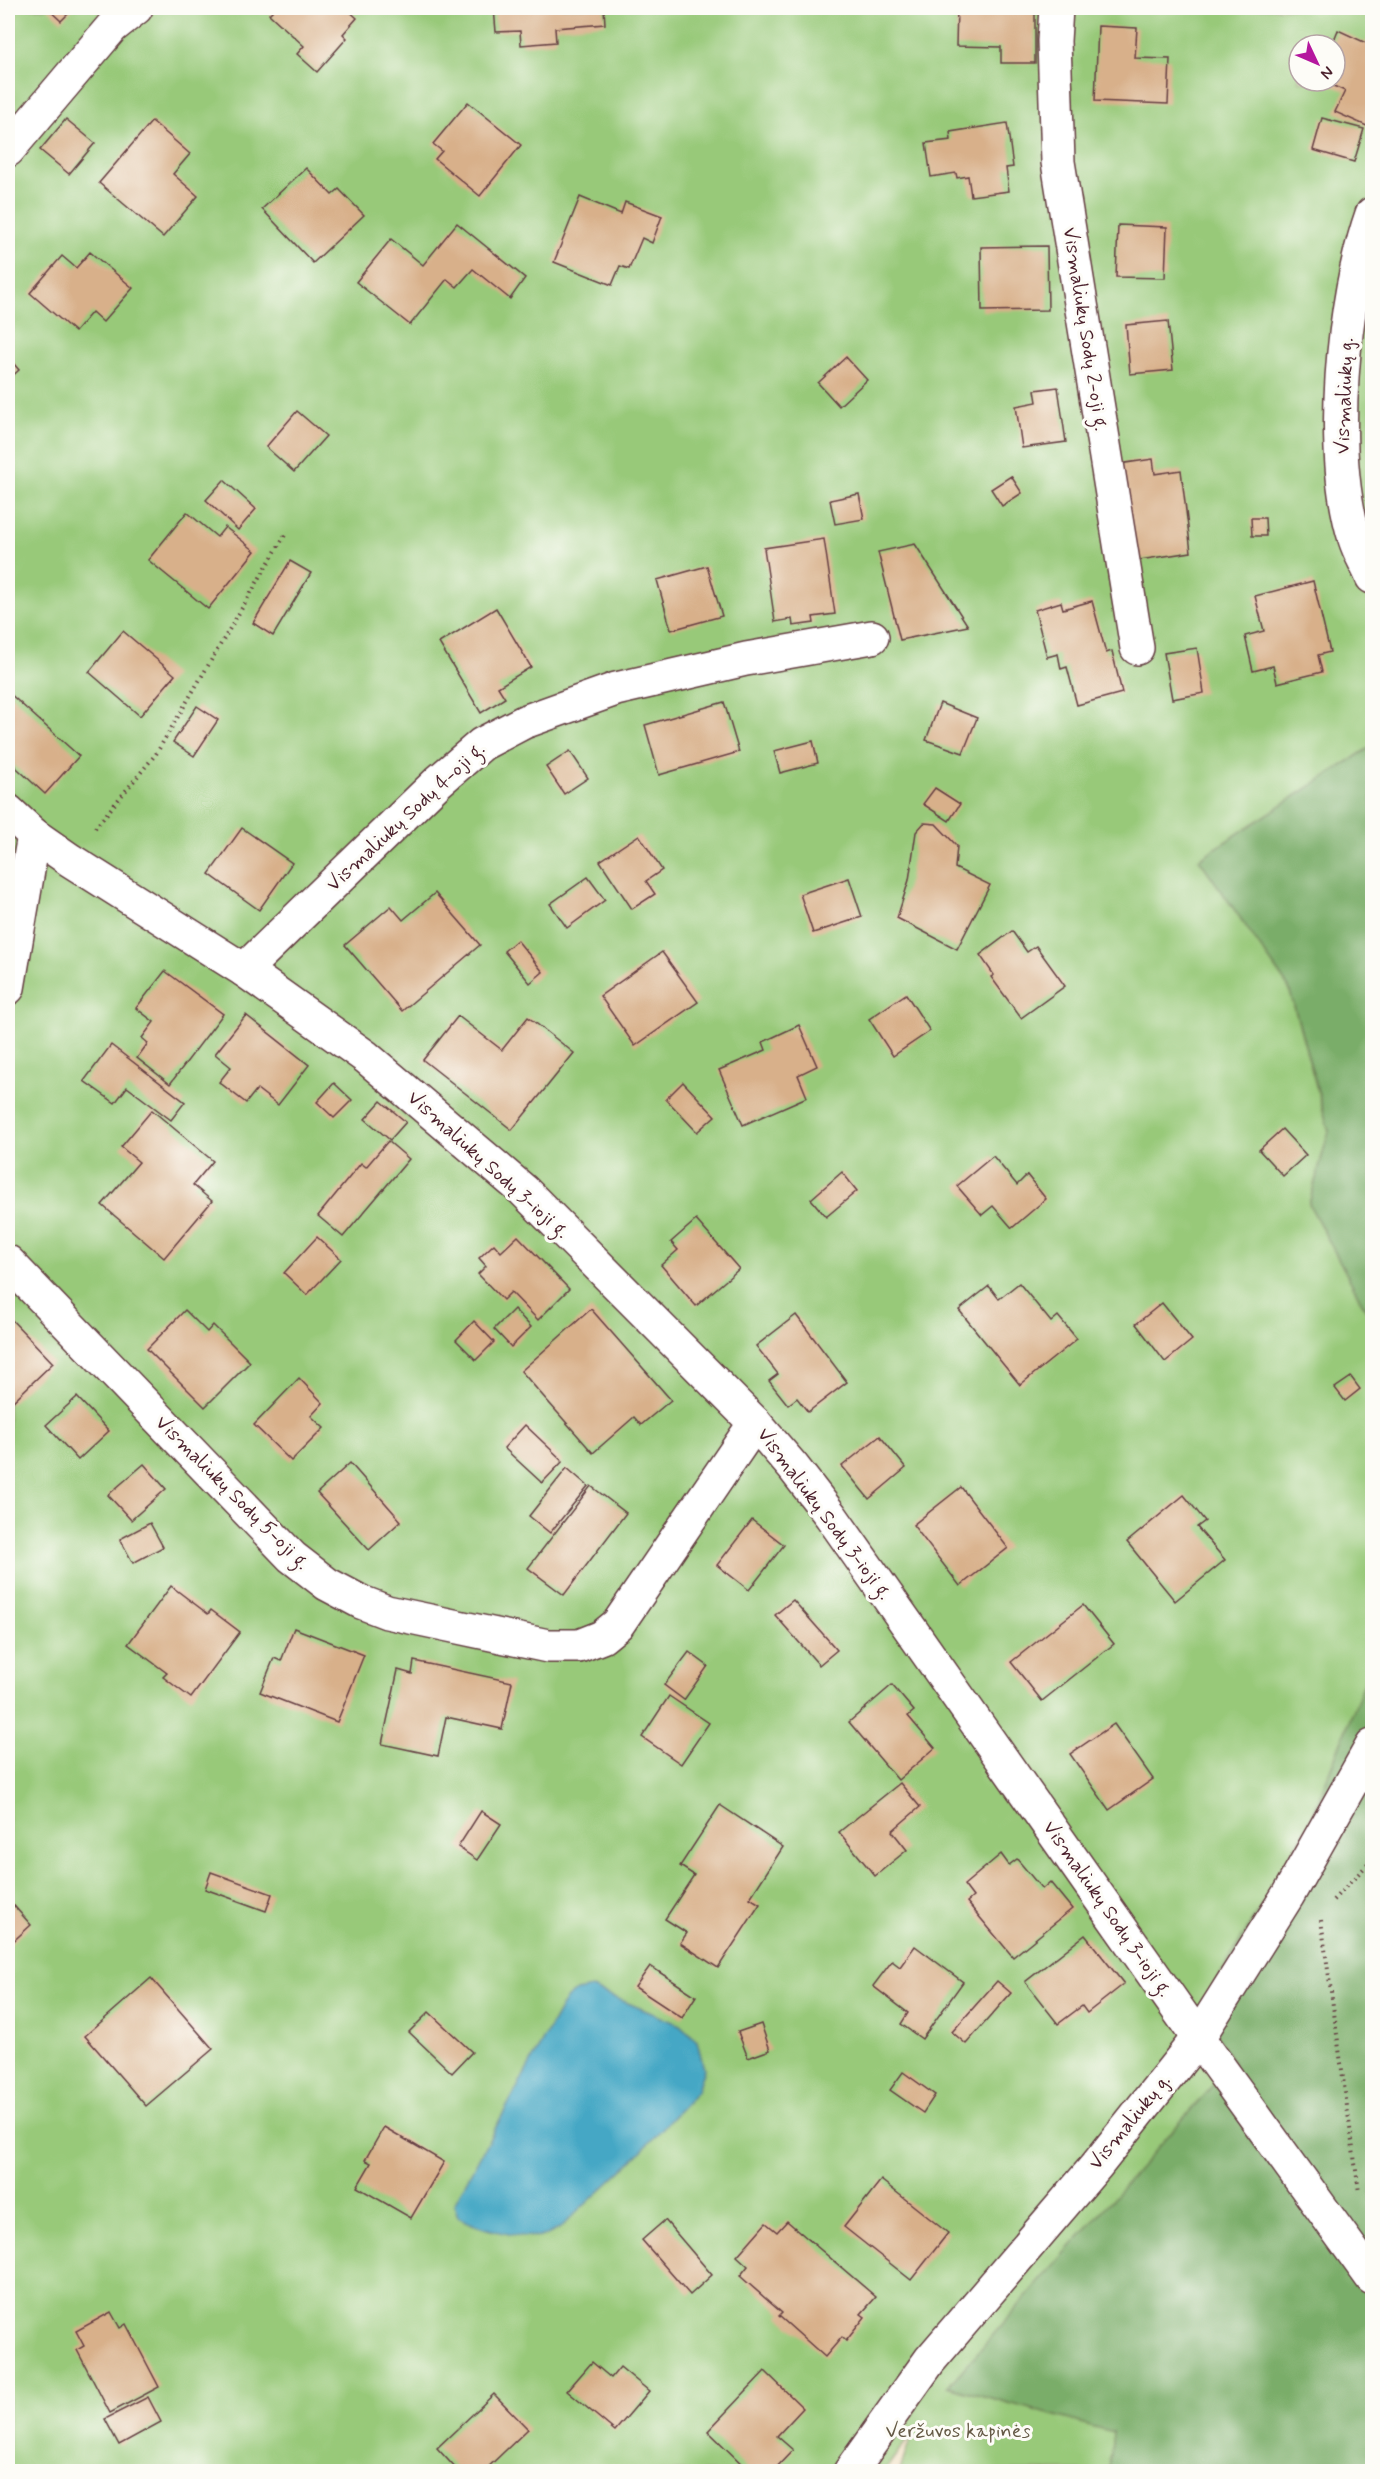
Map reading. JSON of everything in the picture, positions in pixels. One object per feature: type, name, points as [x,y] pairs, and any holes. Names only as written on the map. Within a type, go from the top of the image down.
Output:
[{"type":"street","points":[[8,150],[112,27],[136,8]]},
{"type":"street","name":"Vismaliukų Sodų 2-oji g.","points":[[1056,8],[1054,41],[1058,162],[1137,648]]},
{"type":"street","name":"Vismaliukų g.","points":[[1372,214],[1362,244],[1348,318],[1342,389],[1342,473],[1355,540],[1372,577]]},
{"type":"street","name":"Vismaliukų Sodų 4-oji g.","points":[[244,970],[440,781],[482,744],[524,722],[616,689],[746,658],[872,637]]},
{"type":"street","name":"Vismaliukų Sodų 3-ioji g.","points":[[8,811],[34,835],[70,860],[244,970],[366,1057],[523,1190],[755,1424],[793,1467],[831,1516],[1198,2038],[1372,2278]]},
{"type":"street","points":[[8,988],[34,835]]},
{"type":"street","name":"Vismaliukų Sodų 5-oji g.","points":[[8,1262],[292,1557],[327,1584],[387,1612],[548,1646],[579,1646],[602,1637],[618,1624],[755,1424]]},
{"type":"street","name":"Vismaliukų g.","points":[[850,2472],[930,2360],[1097,2166],[1198,2038],[1288,1895],[1372,1746]]},
{"type":"path","points":[[70,860],[156,754],[285,535]]},
{"type":"path","points":[[1320,1914],[1360,2194]]},
{"type":"green space","name":"Veržuvos kapinės","points":[[8,8],[1372,8],[1372,746],[1200,859],[1289,988],[1329,1132],[1309,1204],[1372,1321],[1372,1663],[1309,1824],[1234,2062],[949,2386],[1114,2432],[1109,2471],[900,2471],[912,2432],[884,2472],[8,2472]]},
{"type":"green space","points":[[1372,746],[1372,1321],[1309,1204],[1329,1131],[1289,988],[1199,859]]},
{"type":"green space","points":[[1372,1663],[1372,2471],[1109,2471],[1113,2432],[948,2386],[1233,2062],[1201,2007],[1309,1824]]},
{"type":"water","points":[[592,1988],[680,2025],[697,2041],[704,2069],[697,2091],[632,2161],[560,2228],[549,2234],[514,2235],[488,2229],[458,2217],[454,2204],[565,2000],[576,1991]]},
{"type":"building","points":[[47,8],[74,8],[61,21]]},
{"type":"building","points":[[275,8],[346,8],[357,18],[343,34],[347,38],[317,72],[297,54],[304,46],[269,14]]},
{"type":"building","points":[[494,8],[604,8],[605,24],[555,28],[556,42],[521,45],[520,31],[496,32]]},
{"type":"building","points":[[957,8],[1035,8],[1035,63],[1001,63],[1001,47],[956,46]]},
{"type":"building","points":[[1098,26],[1137,28],[1135,58],[1170,59],[1168,104],[1095,101]]},
{"type":"building","points":[[1372,27],[1372,119],[1369,127],[1335,112],[1344,93],[1347,93],[1347,34],[1366,43]]},
{"type":"building","points":[[468,102],[521,145],[480,196],[435,159],[442,151],[433,144]]},
{"type":"building","points":[[1322,118],[1364,129],[1354,162],[1313,150]]},
{"type":"building","points":[[66,119],[95,143],[69,174],[40,150]]},
{"type":"building","points":[[152,121],[190,154],[173,174],[198,196],[163,237],[99,183]]},
{"type":"building","points":[[1007,123],[1013,167],[1006,168],[1009,191],[971,196],[968,176],[957,178],[956,173],[931,177],[926,143],[951,140],[950,132]]},
{"type":"building","points":[[306,168],[332,195],[339,189],[364,215],[313,263],[262,209]]},
{"type":"building","points":[[580,197],[621,214],[625,202],[662,216],[652,243],[642,238],[629,269],[620,266],[612,285],[554,262]]},
{"type":"building","points":[[457,223],[525,278],[510,299],[473,269],[457,287],[447,279],[410,325],[356,282],[391,239],[423,265]]},
{"type":"building","points":[[1118,225],[1167,227],[1165,278],[1116,277]]},
{"type":"building","points":[[1047,246],[1048,310],[982,311],[981,247]]},
{"type":"building","points":[[90,252],[133,288],[103,322],[92,312],[75,332],[30,293],[62,256],[76,268]]},
{"type":"building","points":[[1168,321],[1173,370],[1130,374],[1126,325]]},
{"type":"building","points":[[8,357],[19,370],[8,380]]},
{"type":"building","points":[[846,357],[867,380],[839,406],[818,383]]},
{"type":"building","points":[[1058,387],[1066,442],[1022,448],[1016,406],[1037,402],[1035,390]]},
{"type":"building","points":[[297,411],[326,436],[294,472],[266,447]]},
{"type":"building","points":[[1153,459],[1155,474],[1181,470],[1191,552],[1133,561],[1119,464]]},
{"type":"building","points":[[1011,476],[1022,493],[1002,506],[991,489]]},
{"type":"building","points":[[224,480],[256,509],[238,530],[206,500]]},
{"type":"building","points":[[859,494],[864,519],[835,524],[830,500]]},
{"type":"building","points":[[187,512],[217,537],[225,527],[255,551],[208,609],[148,560]]},
{"type":"building","points":[[1251,518],[1265,518],[1266,536],[1252,536]]},
{"type":"building","points":[[824,539],[835,614],[813,617],[814,623],[793,626],[792,619],[775,622],[764,548]]},
{"type":"building","points":[[915,544],[968,626],[900,640],[878,552]]},
{"type":"building","points":[[290,561],[311,573],[273,636],[253,623]]},
{"type":"building","points":[[707,566],[722,616],[671,630],[657,580]]},
{"type":"building","points":[[1313,581],[1330,652],[1318,655],[1322,672],[1277,683],[1273,666],[1253,671],[1245,636],[1264,631],[1255,596]]},
{"type":"building","points":[[1092,601],[1106,653],[1112,651],[1122,693],[1077,705],[1067,667],[1061,669],[1058,654],[1047,657],[1035,610],[1061,602],[1063,609]]},
{"type":"building","points":[[496,608],[531,667],[498,687],[505,698],[481,713],[439,643]]},
{"type":"building","points":[[123,631],[175,675],[140,716],[89,672]]},
{"type":"building","points":[[1197,648],[1204,693],[1172,699],[1164,653]]},
{"type":"building","points":[[8,692],[79,756],[45,794],[8,760]]},
{"type":"building","points":[[724,702],[739,752],[659,775],[645,725]]},
{"type":"building","points":[[940,703],[977,718],[963,753],[926,740]]},
{"type":"building","points":[[197,706],[218,720],[194,756],[173,742]]},
{"type":"building","points":[[813,741],[818,763],[780,773],[774,751]]},
{"type":"building","points":[[570,751],[588,778],[564,794],[546,767]]},
{"type":"building","points":[[935,788],[960,804],[949,821],[923,804]]},
{"type":"building","points":[[924,823],[936,824],[957,846],[955,868],[990,885],[957,949],[897,918],[909,880],[916,832]]},
{"type":"building","points":[[242,828],[292,863],[259,910],[209,874]]},
{"type":"building","points":[[639,835],[662,870],[646,881],[655,894],[632,909],[600,861]]},
{"type":"building","points":[[588,877],[605,900],[567,928],[550,904]]},
{"type":"building","points":[[849,878],[862,917],[813,933],[800,894]]},
{"type":"building","points":[[435,893],[480,945],[402,1011],[345,945],[391,906],[403,920]]},
{"type":"building","points":[[1012,931],[1027,952],[1036,946],[1065,986],[1021,1018],[991,977],[994,975],[980,955]]},
{"type":"building","points":[[517,940],[543,972],[530,983],[504,951]]},
{"type":"building","points":[[662,952],[698,1002],[635,1046],[600,996]]},
{"type":"building","points":[[165,971],[223,1014],[170,1084],[137,1058],[148,1043],[142,1038],[154,1022],[136,1008]]},
{"type":"building","points":[[906,994],[930,1031],[893,1056],[869,1019]]},
{"type":"building","points":[[246,1015],[309,1065],[278,1105],[257,1089],[246,1103],[219,1082],[231,1067],[215,1054]]},
{"type":"building","points":[[458,1016],[502,1050],[528,1017],[574,1053],[512,1130],[423,1060]]},
{"type":"building","points":[[799,1025],[817,1066],[798,1075],[807,1097],[743,1125],[719,1070],[766,1050],[763,1042]]},
{"type":"building","points":[[111,1045],[185,1102],[171,1120],[127,1087],[115,1103],[84,1081]]},
{"type":"building","points":[[683,1082],[715,1116],[697,1132],[666,1099]]},
{"type":"building","points":[[334,1083],[352,1100],[334,1118],[317,1102]]},
{"type":"building","points":[[381,1101],[406,1122],[390,1140],[365,1119]]},
{"type":"building","points":[[152,1110],[213,1161],[193,1185],[212,1201],[164,1258],[102,1205],[139,1162],[121,1147]]},
{"type":"building","points":[[1282,1129],[1306,1155],[1283,1176],[1259,1150]]},
{"type":"building","points":[[388,1141],[409,1159],[343,1237],[318,1216],[361,1163],[366,1167]]},
{"type":"building","points":[[993,1156],[1017,1185],[1027,1175],[1046,1199],[1012,1228],[993,1206],[982,1215],[957,1186]]},
{"type":"building","points":[[842,1172],[857,1191],[826,1217],[811,1199]]},
{"type":"building","points":[[696,1220],[739,1269],[696,1306],[661,1265],[678,1250],[671,1242]]},
{"type":"building","points":[[518,1236],[569,1289],[538,1320],[511,1292],[503,1300],[478,1274],[486,1266],[479,1258],[494,1244],[501,1252]]},
{"type":"building","points":[[317,1237],[341,1259],[307,1295],[284,1273]]},
{"type":"building","points":[[1019,1283],[1051,1322],[1058,1316],[1077,1339],[1020,1385],[959,1310],[989,1286],[999,1299]]},
{"type":"building","points":[[1162,1303],[1192,1340],[1165,1362],[1136,1324]]},
{"type":"building","points":[[514,1309],[531,1327],[511,1347],[494,1329]]},
{"type":"building","points":[[591,1309],[671,1400],[641,1425],[634,1417],[593,1453],[521,1371]]},
{"type":"building","points":[[185,1310],[207,1332],[213,1325],[250,1362],[205,1407],[147,1349]]},
{"type":"building","points":[[796,1315],[847,1382],[808,1412],[797,1398],[788,1405],[769,1381],[778,1374],[756,1346]]},
{"type":"building","points":[[8,1316],[53,1363],[10,1404],[8,1401]]},
{"type":"building","points":[[474,1321],[494,1342],[476,1360],[456,1340]]},
{"type":"building","points":[[1351,1377],[1360,1389],[1345,1401],[1335,1388]]},
{"type":"building","points":[[299,1378],[323,1403],[311,1416],[324,1428],[291,1461],[254,1425]]},
{"type":"building","points":[[77,1397],[109,1431],[78,1460],[46,1425]]},
{"type":"building","points":[[525,1425],[563,1461],[542,1483],[504,1448]]},
{"type":"building","points":[[880,1436],[906,1468],[869,1499],[842,1466]]},
{"type":"building","points":[[350,1463],[401,1521],[369,1550],[317,1493]]},
{"type":"building","points":[[144,1464],[166,1489],[131,1520],[108,1495]]},
{"type":"building","points":[[567,1468],[588,1486],[550,1533],[529,1516]]},
{"type":"building","points":[[591,1486],[626,1513],[564,1595],[528,1568]]},
{"type":"building","points":[[961,1487],[1008,1548],[960,1586],[913,1525]]},
{"type":"building","points":[[1184,1495],[1205,1521],[1197,1527],[1225,1560],[1175,1601],[1127,1542]]},
{"type":"building","points":[[752,1520],[784,1545],[749,1590],[717,1565]]},
{"type":"building","points":[[150,1523],[163,1547],[133,1563],[120,1539]]},
{"type":"building","points":[[171,1586],[208,1614],[211,1610],[240,1632],[191,1698],[163,1677],[167,1673],[128,1644]]},
{"type":"building","points":[[793,1600],[837,1650],[819,1665],[775,1615]]},
{"type":"building","points":[[1083,1605],[1114,1644],[1042,1701],[1011,1662]]},
{"type":"building","points":[[294,1628],[364,1655],[337,1722],[260,1692],[274,1658],[281,1661]]},
{"type":"building","points":[[689,1652],[708,1666],[684,1700],[664,1685]]},
{"type":"building","points":[[414,1661],[512,1682],[502,1729],[446,1717],[438,1756],[382,1744],[398,1670],[412,1674]]},
{"type":"building","points":[[892,1685],[914,1711],[908,1716],[935,1748],[898,1780],[849,1722]]},
{"type":"building","points":[[669,1696],[709,1723],[681,1764],[642,1737]]},
{"type":"building","points":[[1114,1724],[1153,1779],[1109,1810],[1070,1754]]},
{"type":"building","points":[[900,1783],[920,1807],[892,1831],[907,1850],[875,1876],[839,1832]]},
{"type":"building","points":[[720,1805],[783,1847],[750,1898],[760,1904],[718,1968],[680,1943],[687,1933],[665,1919],[694,1875],[680,1866]]},
{"type":"building","points":[[481,1811],[501,1824],[477,1860],[458,1847]]},
{"type":"building","points":[[1001,1854],[1009,1865],[1017,1859],[1042,1889],[1050,1882],[1072,1909],[1013,1957],[967,1902],[973,1897],[964,1885]]},
{"type":"building","points":[[211,1872],[272,1894],[266,1911],[205,1889]]},
{"type":"building","points":[[8,1899],[31,1925],[8,1946]]},
{"type":"building","points":[[1085,1935],[1124,1984],[1087,2013],[1082,2006],[1058,2024],[1025,1982]]},
{"type":"building","points":[[915,1946],[963,1982],[922,2039],[901,2024],[908,2013],[873,1986],[892,1961],[900,1967]]},
{"type":"building","points":[[650,1966],[696,1996],[682,2018],[635,1987]]},
{"type":"building","points":[[151,1978],[213,2049],[146,2106],[85,2036]]},
{"type":"building","points":[[997,1981],[1011,1993],[966,2044],[952,2032]]},
{"type":"building","points":[[429,2012],[472,2052],[452,2073],[409,2032]]},
{"type":"building","points":[[761,2024],[770,2050],[748,2058],[738,2032]]},
{"type":"building","points":[[903,2072],[935,2095],[923,2113],[890,2090]]},
{"type":"building","points":[[384,2127],[444,2162],[411,2218],[357,2187],[371,2163],[365,2160]]},
{"type":"building","points":[[881,2180],[948,2233],[911,2280],[844,2227]]},
{"type":"building","points":[[665,2220],[712,2275],[690,2295],[642,2240]]},
{"type":"building","points":[[787,2221],[876,2297],[861,2314],[865,2317],[846,2341],[842,2337],[825,2357],[779,2316],[782,2313],[740,2276],[748,2266],[737,2256],[766,2223],[777,2232]]},
{"type":"building","points":[[111,2312],[120,2328],[126,2324],[159,2387],[110,2413],[77,2350],[84,2346],[76,2331]]},
{"type":"building","points":[[592,2362],[611,2378],[620,2367],[649,2391],[615,2431],[567,2391]]},
{"type":"building","points":[[765,2371],[803,2408],[777,2436],[793,2450],[772,2472],[750,2472],[708,2431]]},
{"type":"building","points":[[494,2394],[528,2429],[483,2472],[459,2472],[437,2448]]},
{"type":"building","points":[[148,2397],[161,2422],[119,2445],[105,2419]]}]
